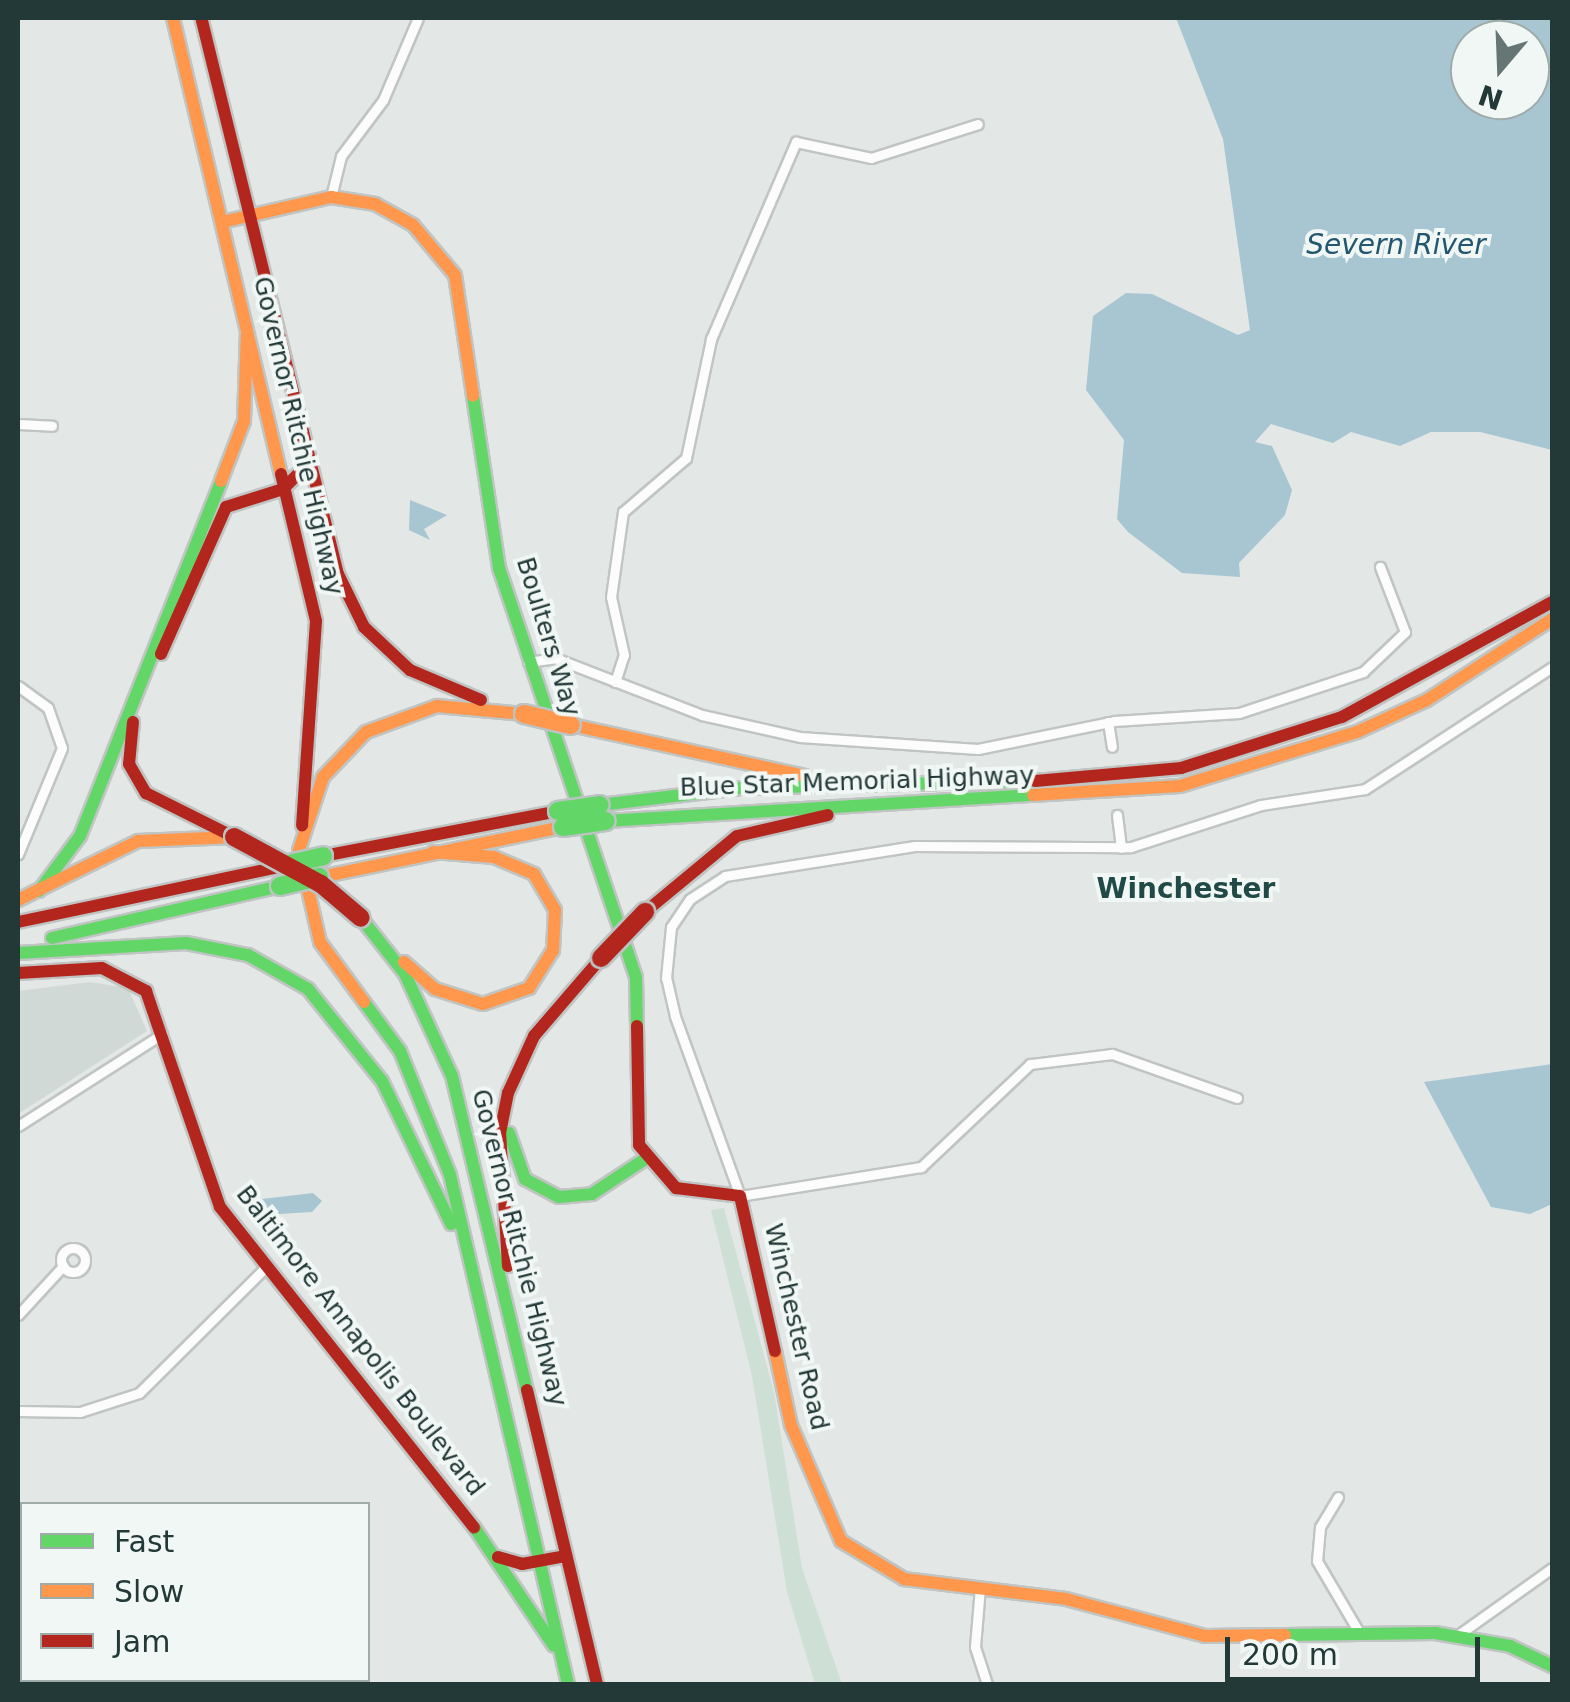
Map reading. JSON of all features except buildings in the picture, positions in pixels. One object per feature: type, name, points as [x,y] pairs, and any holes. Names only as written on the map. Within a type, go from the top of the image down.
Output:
[{"type":"main road","name":"Governor Ritchie Highway","points":[[173,18],[320,664],[300,841],[320,942],[418,1086],[486,1339],[566,1678]]},
{"type":"main road","name":"Governor Ritchie Highway","points":[[201,18],[338,574],[364,627],[432,682],[524,714]]},
{"type":"main road","name":"Boulters Way","points":[[222,222],[331,197],[395,214],[454,275],[489,522],[528,662],[636,978],[636,1126],[645,1160]]},
{"type":"main road","points":[[39,891],[80,836],[244,421],[247,331]]},
{"type":"main road","points":[[283,489],[300,477],[303,432]]},
{"type":"main road","name":"Governor Ritchie Highway","points":[[283,489],[242,498],[217,522],[129,731],[128,764],[146,793],[321,884],[361,918],[406,974],[452,1076],[596,1684]]},
{"type":"main road","name":"Blue Star Memorial Highway","points":[[18,946],[279,876],[324,856],[741,788],[1079,780],[1266,747],[1420,682],[1552,602]]},
{"type":"main road","name":"Blue Star Memorial Highway","points":[[603,813],[1079,799],[1180,786],[1321,746],[1428,700],[1552,619]]},
{"type":"main road","points":[[300,841],[323,777],[388,719],[438,706],[524,714],[778,774],[904,786]]},
{"type":"main road","points":[[528,1390],[501,1219],[500,1133],[516,1073],[553,1010],[601,958],[706,854],[774,824],[1079,799]]},
{"type":"main road","name":"Blue Star Memorial Highway","points":[[18,922],[279,876],[326,876],[560,819]]},
{"type":"main road","points":[[18,900],[138,841],[234,837]]},
{"type":"main road","points":[[361,918],[417,975],[458,1000],[484,1004],[529,988],[553,950],[548,891],[516,863],[433,852]]},
{"type":"main road","points":[[18,953],[201,944],[248,955],[308,989],[358,1046],[417,1142],[486,1339]]},
{"type":"main road","name":"Baltimore Annapolis Boulevard","points":[[18,973],[127,974],[146,991],[206,1180],[266,1268],[498,1557],[566,1678]]},
{"type":"main road","points":[[516,1073],[509,1134],[534,1187],[560,1197],[592,1194],[645,1160],[689,1194],[740,1196]]},
{"type":"main road","name":"Winchester Road","points":[[740,1196],[786,1410],[834,1532],[891,1575],[980,1587],[1205,1636],[1458,1636],[1552,1666]]},
{"type":"main road","points":[[498,1557],[540,1561],[566,1556]]},
{"type":"street","points":[[331,197],[340,156],[382,100],[418,18]]},
{"type":"street","points":[[615,682],[624,654],[611,597],[622,512],[686,458],[712,339],[796,142],[870,158],[978,124]]},
{"type":"street","points":[[18,424],[52,426]]},
{"type":"street","points":[[528,662],[554,658],[702,715],[860,747],[978,749],[1108,722],[1239,713],[1363,672],[1405,632],[1380,568]]},
{"type":"street","name":"Winchester Road","points":[[740,1196],[666,978],[672,927],[704,886],[915,846],[1120,848],[1261,804],[1365,789],[1552,668]]},
{"type":"street","points":[[18,686],[48,708],[62,748],[18,854]]},
{"type":"street","points":[[1108,722],[1112,747]]},
{"type":"street","points":[[1117,814],[1120,848]]},
{"type":"street","points":[[18,1126],[162,1034]]},
{"type":"street","points":[[740,1196],[921,1167],[1030,1064],[1112,1054],[1236,1098]]},
{"type":"street","points":[[18,1315],[63,1266]]},
{"type":"street","points":[[18,1411],[80,1412],[139,1393],[266,1268]]},
{"type":"street","points":[[1338,1497],[1320,1527],[1317,1561],[1360,1634]]},
{"type":"street","points":[[1458,1636],[1552,1568]]},
{"type":"street","points":[[980,1587],[975,1647],[987,1684]]},
{"type":"shaded area","points":[[90,982],[128,988],[147,1031],[18,1114],[18,991]]},
{"type":"green space","points":[[724,1208],[774,1392],[802,1568],[842,1684],[815,1684],[787,1592],[752,1376],[711,1210]]},
{"type":"water","name":"Severn River","points":[[1176,18],[1552,18],[1552,450],[1480,432],[1431,432],[1400,446],[1351,432],[1333,443],[1271,424],[1255,442],[1272,446],[1292,490],[1285,515],[1239,563],[1240,577],[1182,573],[1117,519],[1124,440],[1086,390],[1093,316],[1126,293],[1152,294],[1238,335],[1250,330],[1223,139]]},
{"type":"water","points":[[410,500],[447,515],[424,529],[430,540],[409,530]]},
{"type":"water","points":[[1552,1064],[1552,1204],[1530,1214],[1491,1207],[1424,1082]]},
{"type":"water","points":[[313,1193],[322,1201],[312,1212],[263,1215],[262,1199]]},
{"type":"traffic: fast","points":[[473,396],[499,568],[636,978],[637,1026]]},
{"type":"traffic: fast","points":[[39,891],[80,836],[221,481]]},
{"type":"traffic: fast","points":[[600,805],[741,788],[1035,781]]},
{"type":"traffic: fast","points":[[606,821],[1033,795]]},
{"type":"traffic: fast","points":[[558,811],[600,805]]},
{"type":"traffic: fast","points":[[563,827],[606,821]]},
{"type":"traffic: fast","points":[[285,865],[323,856]]},
{"type":"traffic: fast","points":[[280,886],[319,877]]},
{"type":"traffic: fast","points":[[52,938],[280,886]]},
{"type":"traffic: fast","points":[[361,918],[405,974],[452,1076],[527,1390]]},
{"type":"traffic: fast","points":[[18,953],[186,943],[248,955],[308,989],[382,1081],[451,1224]]},
{"type":"traffic: fast","points":[[364,1002],[400,1051],[450,1175],[568,1684]]},
{"type":"traffic: fast","points":[[509,1133],[525,1179],[559,1197],[592,1194],[645,1159]]},
{"type":"traffic: fast","points":[[474,1527],[554,1646]]},
{"type":"traffic: fast","points":[[1285,1635],[1435,1633],[1510,1646],[1552,1666]]},
{"type":"traffic: slow","points":[[173,18],[281,474]]},
{"type":"traffic: slow","points":[[222,222],[331,197],[375,204],[413,225],[455,275],[473,396]]},
{"type":"traffic: slow","points":[[221,481],[244,421],[247,331]]},
{"type":"traffic: slow","points":[[1033,795],[1180,786],[1357,732],[1427,700],[1552,619]]},
{"type":"traffic: slow","points":[[364,1002],[320,942],[299,850],[323,777],[366,732],[437,706],[524,714]]},
{"type":"traffic: slow","points":[[524,714],[571,725]]},
{"type":"traffic: slow","points":[[571,725],[804,776]]},
{"type":"traffic: slow","points":[[326,876],[563,827]]},
{"type":"traffic: slow","points":[[18,900],[138,841],[234,837]]},
{"type":"traffic: slow","points":[[404,962],[435,989],[483,1004],[529,988],[553,950],[555,910],[534,874],[494,857],[433,852]]},
{"type":"traffic: slow","points":[[775,1351],[791,1425],[841,1541],[904,1579],[1066,1599],[1205,1636],[1285,1635]]},
{"type":"traffic: jam","points":[[161,654],[226,507],[283,489],[303,469],[303,432],[201,18]]},
{"type":"traffic: jam","points":[[303,432],[338,574],[364,627],[410,670],[481,700]]},
{"type":"traffic: jam","points":[[281,474],[316,621],[302,826]]},
{"type":"traffic: jam","points":[[1035,781],[1181,768],[1342,717],[1552,602]]},
{"type":"traffic: jam","points":[[133,722],[129,764],[146,793],[234,837]]},
{"type":"traffic: jam","points":[[323,856],[558,811]]},
{"type":"traffic: jam","points":[[645,912],[737,836],[828,815]]},
{"type":"traffic: jam","points":[[234,837],[321,884],[361,918]]},
{"type":"traffic: jam","points":[[18,922],[279,867]]},
{"type":"traffic: jam","points":[[601,958],[645,912]]},
{"type":"traffic: jam","points":[[508,1266],[500,1133],[508,1093],[534,1036],[601,958]]},
{"type":"traffic: jam","points":[[18,973],[102,968],[146,991],[220,1207],[474,1527]]},
{"type":"traffic: jam","points":[[637,1026],[639,1145],[676,1188],[740,1196],[775,1351]]},
{"type":"traffic: jam","points":[[527,1390],[597,1684]]},
{"type":"traffic: jam","points":[[498,1557],[522,1564],[566,1556]]},
{"type":"district","name":"Winchester","points":[[1186,889]]}]
